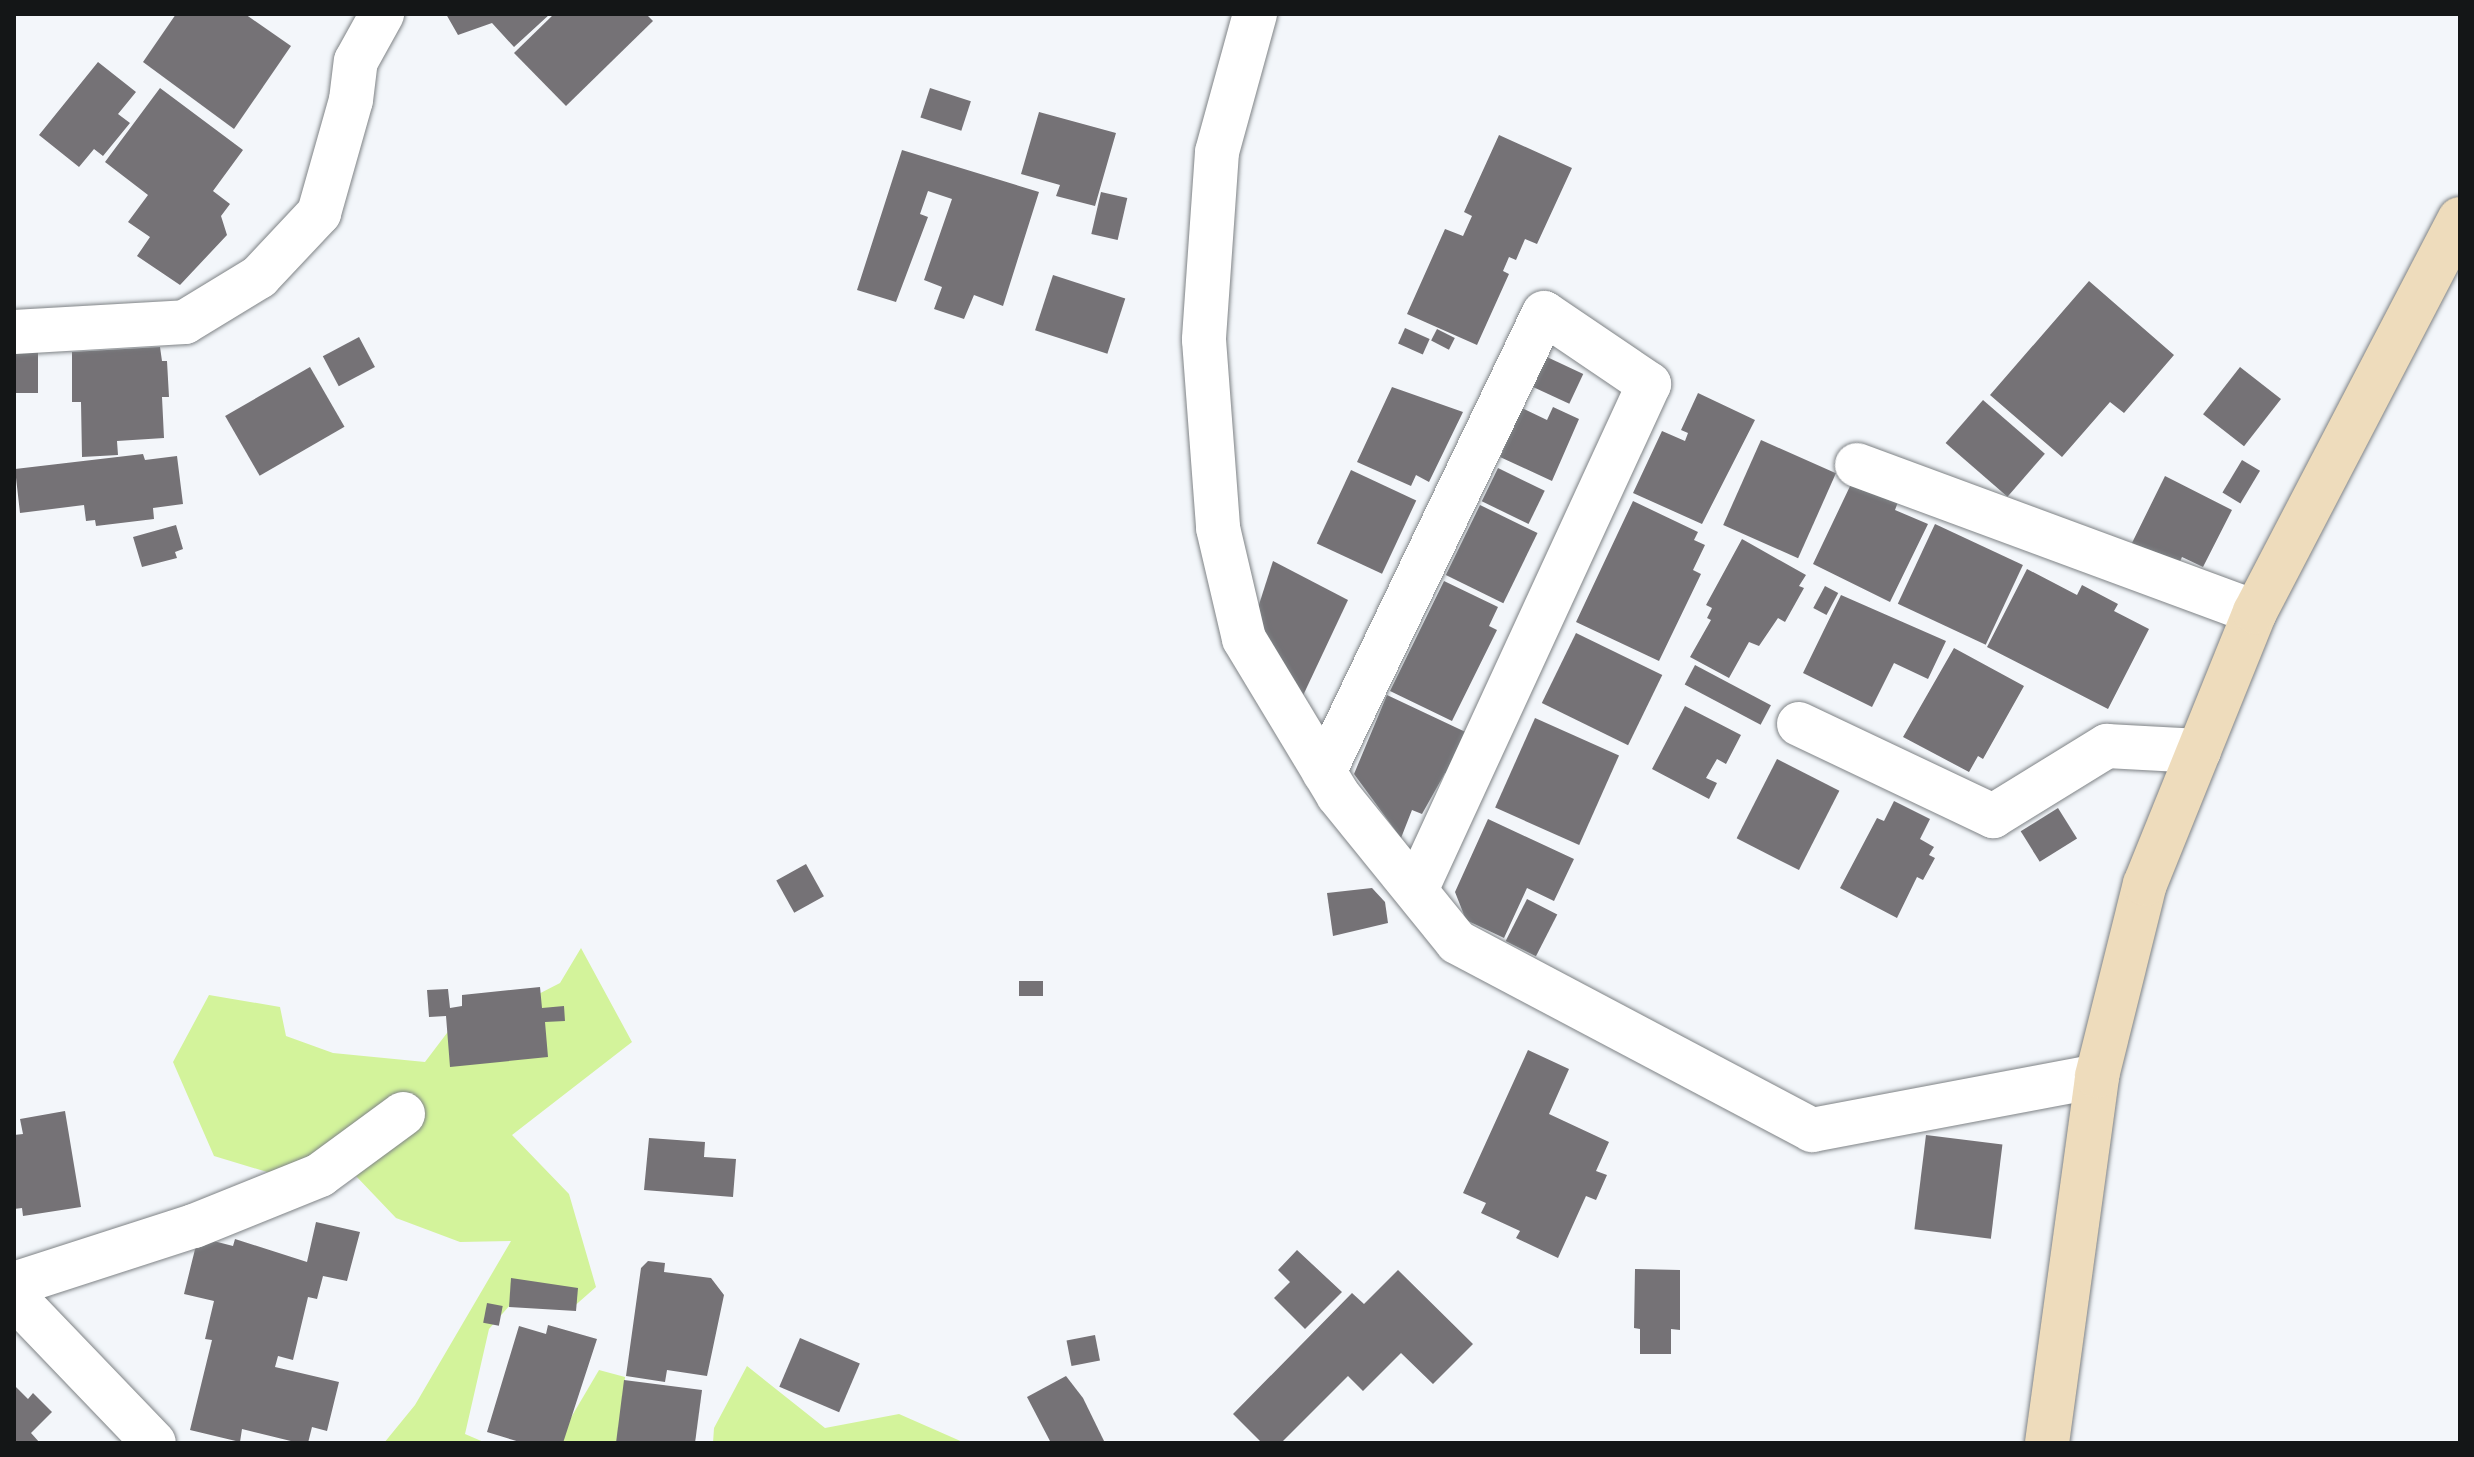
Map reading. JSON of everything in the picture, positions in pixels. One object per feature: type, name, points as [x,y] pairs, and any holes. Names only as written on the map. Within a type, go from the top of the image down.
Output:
[{"type":"street","points":[[14,332],[185,322],[259,277],[319,213],[351,100],[356,61],[382,14]]},
{"type":"street","points":[[1255,14],[1217,152],[1204,340],[1218,528],[1244,639],[1324,772],[1457,942],[1812,1130],[2097,1076]]},
{"type":"street","points":[[2047,1443],[2097,1076],[2145,884],[2255,612],[2460,219]]},
{"type":"street","points":[[1324,772],[1544,313],[1649,384],[1416,890]]},
{"type":"street","points":[[1857,465],[2255,612]]},
{"type":"street","points":[[1799,724],[1993,816],[2107,746],[2199,751]]},
{"type":"street","points":[[14,1284],[194,1226],[320,1175],[403,1114]]},
{"type":"street","points":[[14,1297],[154,1443]]},
{"type":"green space","points":[[581,948],[632,1042],[512,1135],[569,1194],[596,1287],[571,1309],[525,1288],[489,1329],[465,1434],[486,1443],[384,1443],[415,1405],[511,1241],[460,1242],[396,1218],[334,1153],[287,1178],[214,1156],[173,1062],[209,995],[280,1007],[286,1036],[333,1053],[425,1062],[472,1000],[494,1017],[560,983]]},
{"type":"green space","points":[[747,1366],[825,1428],[899,1414],[965,1443],[713,1443],[714,1428]]},
{"type":"green space","points":[[599,1370],[625,1377],[619,1443],[556,1443]]},
{"type":"building","points":[[176,14],[245,14],[291,46],[234,129],[143,62]]},
{"type":"building","points":[[446,14],[550,14],[514,47],[492,23],[458,35]]},
{"type":"building","points":[[554,14],[646,14],[653,21],[566,106],[514,53]]},
{"type":"building","points":[[98,62],[136,92],[118,114],[130,123],[103,156],[94,149],[79,167],[39,135]]},
{"type":"building","points":[[160,88],[243,150],[213,191],[230,204],[221,216],[227,235],[180,285],[137,256],[150,237],[128,222],[148,195],[105,162]]},
{"type":"building","points":[[930,88],[971,101],[961,131],[920,117]]},
{"type":"building","points":[[1039,112],[1116,133],[1095,206],[1056,196],[1060,185],[1021,174]]},
{"type":"building","points":[[1499,135],[1572,168],[1537,244],[1525,239],[1516,260],[1509,257],[1503,271],[1509,274],[1477,345],[1407,314],[1445,229],[1463,236],[1472,216],[1464,212]]},
{"type":"building","points":[[902,150],[1039,192],[1003,306],[974,295],[964,319],[934,309],[942,287],[924,280],[952,199],[928,191],[920,214],[928,217],[896,302],[857,290]]},
{"type":"building","points":[[1101,192],[1127,198],[1118,240],[1091,234]]},
{"type":"building","points":[[1053,275],[1125,298],[1107,354],[1035,330]]},
{"type":"building","points":[[2089,281],[2174,355],[2124,413],[2110,402],[2062,457],[1990,395]]},
{"type":"building","points":[[1405,328],[1430,339],[1423,355],[1398,344]]},
{"type":"building","points":[[1437,329],[1455,338],[1449,350],[1431,341]]},
{"type":"building","points":[[359,337],[375,367],[339,386],[323,356]]},
{"type":"building","points":[[160,347],[162,361],[167,361],[169,397],[162,397],[164,438],[117,441],[118,455],[82,457],[81,402],[72,402],[72,352]]},
{"type":"building","points":[[14,348],[38,348],[38,393],[14,393]]},
{"type":"building","points":[[1547,357],[1583,374],[1569,404],[1533,387]]},
{"type":"building","points":[[310,367],[344,427],[260,476],[225,416]]},
{"type":"building","points":[[2240,367],[2281,399],[2244,446],[2203,414]]},
{"type":"building","points":[[1392,387],[1463,412],[1429,482],[1416,475],[1411,486],[1357,462]]},
{"type":"building","points":[[1698,393],[1755,420],[1702,524],[1633,493],[1662,431],[1685,441],[1688,433],[1681,430]]},
{"type":"building","points":[[1983,400],[2045,454],[2007,497],[1946,443]]},
{"type":"building","points":[[1553,407],[1579,419],[1552,481],[1500,457],[1522,408],[1547,420]]},
{"type":"building","points":[[1761,440],[1836,473],[1798,558],[1723,525]]},
{"type":"building","points":[[143,454],[145,460],[177,456],[183,504],[153,508],[154,519],[96,526],[95,520],[86,521],[84,505],[20,513],[15,469]]},
{"type":"building","points":[[2242,460],[2260,471],[2240,503],[2222,493]]},
{"type":"building","points":[[1498,468],[1545,491],[1529,524],[1482,501]]},
{"type":"building","points":[[1351,470],[1416,500],[1382,574],[1317,543]]},
{"type":"building","points":[[2165,476],[2232,510],[2203,567],[2182,557],[2175,572],[2129,549]]},
{"type":"building","points":[[1852,482],[1898,502],[1895,510],[1928,524],[1890,602],[1813,564]]},
{"type":"building","points":[[1633,501],[1698,532],[1694,540],[1705,545],[1693,570],[1701,574],[1659,661],[1576,622]]},
{"type":"building","points":[[1480,505],[1538,533],[1503,603],[1446,575]]},
{"type":"building","points":[[1935,524],[2023,565],[1986,645],[1898,604]]},
{"type":"building","points":[[176,525],[183,549],[175,552],[177,558],[142,567],[133,537]]},
{"type":"building","points":[[1742,539],[1806,575],[1799,586],[1804,588],[1785,622],[1778,618],[1759,646],[1749,642],[1729,678],[1690,657],[1711,620],[1707,618],[1712,608],[1706,605]]},
{"type":"building","points":[[1273,561],[1348,600],[1299,704],[1255,617]]},
{"type":"building","points":[[2027,569],[2077,595],[2082,585],[2118,604],[2114,611],[2149,629],[2108,709],[1987,647]]},
{"type":"building","points":[[1444,581],[1498,607],[1489,626],[1497,630],[1452,721],[1390,691]]},
{"type":"building","points":[[1825,586],[1838,593],[1827,615],[1813,608]]},
{"type":"building","points":[[1841,595],[1946,641],[1928,679],[1894,663],[1872,707],[1803,673]]},
{"type":"building","points":[[1576,633],[1662,675],[1628,745],[1542,703]]},
{"type":"building","points":[[1954,648],[2024,686],[1983,759],[1978,756],[1969,772],[1903,737]]},
{"type":"building","points":[[1695,665],[1771,705],[1761,725],[1685,684]]},
{"type":"building","points":[[1387,695],[1474,736],[1454,777],[1445,773],[1422,814],[1412,810],[1401,838],[1354,774]]},
{"type":"building","points":[[1685,706],[1741,735],[1726,764],[1717,759],[1706,778],[1717,783],[1709,799],[1652,769]]},
{"type":"building","points":[[1535,718],[1619,755],[1579,845],[1495,808]]},
{"type":"building","points":[[1777,759],[1839,791],[1799,870],[1737,838]]},
{"type":"building","points":[[1894,801],[1930,819],[1920,839],[1934,847],[1929,855],[1935,858],[1923,880],[1917,877],[1897,918],[1840,888],[1877,818],[1884,821]]},
{"type":"building","points":[[2058,808],[2077,839],[2040,862],[2021,831]]},
{"type":"building","points":[[1488,819],[1574,859],[1554,901],[1527,888],[1504,938],[1466,920],[1455,892]]},
{"type":"building","points":[[806,864],[824,896],[794,913],[776,880]]},
{"type":"building","points":[[1372,888],[1385,902],[1388,923],[1333,936],[1327,893]]},
{"type":"building","points":[[1527,899],[1557,914],[1536,956],[1506,941]]},
{"type":"building","points":[[1019,981],[1043,981],[1043,996],[1019,996]]},
{"type":"building","points":[[540,987],[542,1008],[564,1006],[565,1021],[545,1022],[548,1057],[450,1067],[446,1016],[429,1017],[427,990],[448,989],[450,1008],[462,1006],[462,995]]},
{"type":"building","points":[[1528,1050],[1569,1069],[1549,1114],[1609,1142],[1596,1171],[1607,1175],[1596,1200],[1586,1196],[1558,1258],[1516,1238],[1520,1231],[1481,1213],[1486,1203],[1463,1193]]},
{"type":"building","points":[[65,1111],[81,1207],[23,1216],[22,1208],[14,1209],[14,1135],[23,1134],[20,1119]]},
{"type":"building","points":[[1926,1135],[2002,1144],[1991,1239],[1914,1229]]},
{"type":"building","points":[[649,1138],[705,1142],[704,1157],[736,1159],[733,1197],[644,1190]]},
{"type":"building","points":[[316,1222],[360,1232],[347,1281],[323,1276],[317,1299],[308,1297],[293,1360],[278,1356],[275,1367],[339,1382],[327,1431],[312,1427],[308,1443],[299,1443],[242,1429],[240,1442],[190,1430],[212,1340],[205,1339],[214,1301],[184,1294],[198,1237],[233,1246],[235,1239],[307,1262]]},
{"type":"building","points":[[1297,1250],[1342,1292],[1305,1329],[1274,1298],[1290,1282],[1278,1270]]},
{"type":"building","points":[[648,1261],[665,1263],[664,1272],[711,1278],[724,1295],[707,1376],[667,1370],[665,1382],[626,1376],[641,1268]]},
{"type":"building","points":[[1635,1269],[1680,1270],[1680,1330],[1671,1329],[1671,1354],[1640,1354],[1640,1329],[1634,1328]]},
{"type":"building","points":[[1398,1270],[1473,1344],[1433,1384],[1401,1353],[1363,1391],[1348,1376],[1281,1443],[1262,1443],[1233,1414],[1352,1293],[1364,1304]]},
{"type":"building","points":[[511,1278],[578,1288],[576,1311],[509,1307]]},
{"type":"building","points":[[487,1303],[503,1306],[499,1326],[483,1323]]},
{"type":"building","points":[[548,1325],[597,1339],[563,1443],[523,1443],[487,1432],[519,1326],[546,1334]]},
{"type":"building","points":[[1095,1335],[1100,1361],[1071,1366],[1067,1341]]},
{"type":"building","points":[[800,1338],[860,1363],[839,1412],[779,1387]]},
{"type":"building","points":[[1066,1376],[1083,1398],[1105,1443],[1051,1443],[1027,1397]]},
{"type":"building","points":[[624,1380],[702,1390],[695,1443],[616,1443]]},
{"type":"building","points":[[14,1385],[28,1399],[33,1393],[52,1412],[31,1433],[40,1443],[14,1443]]}]
